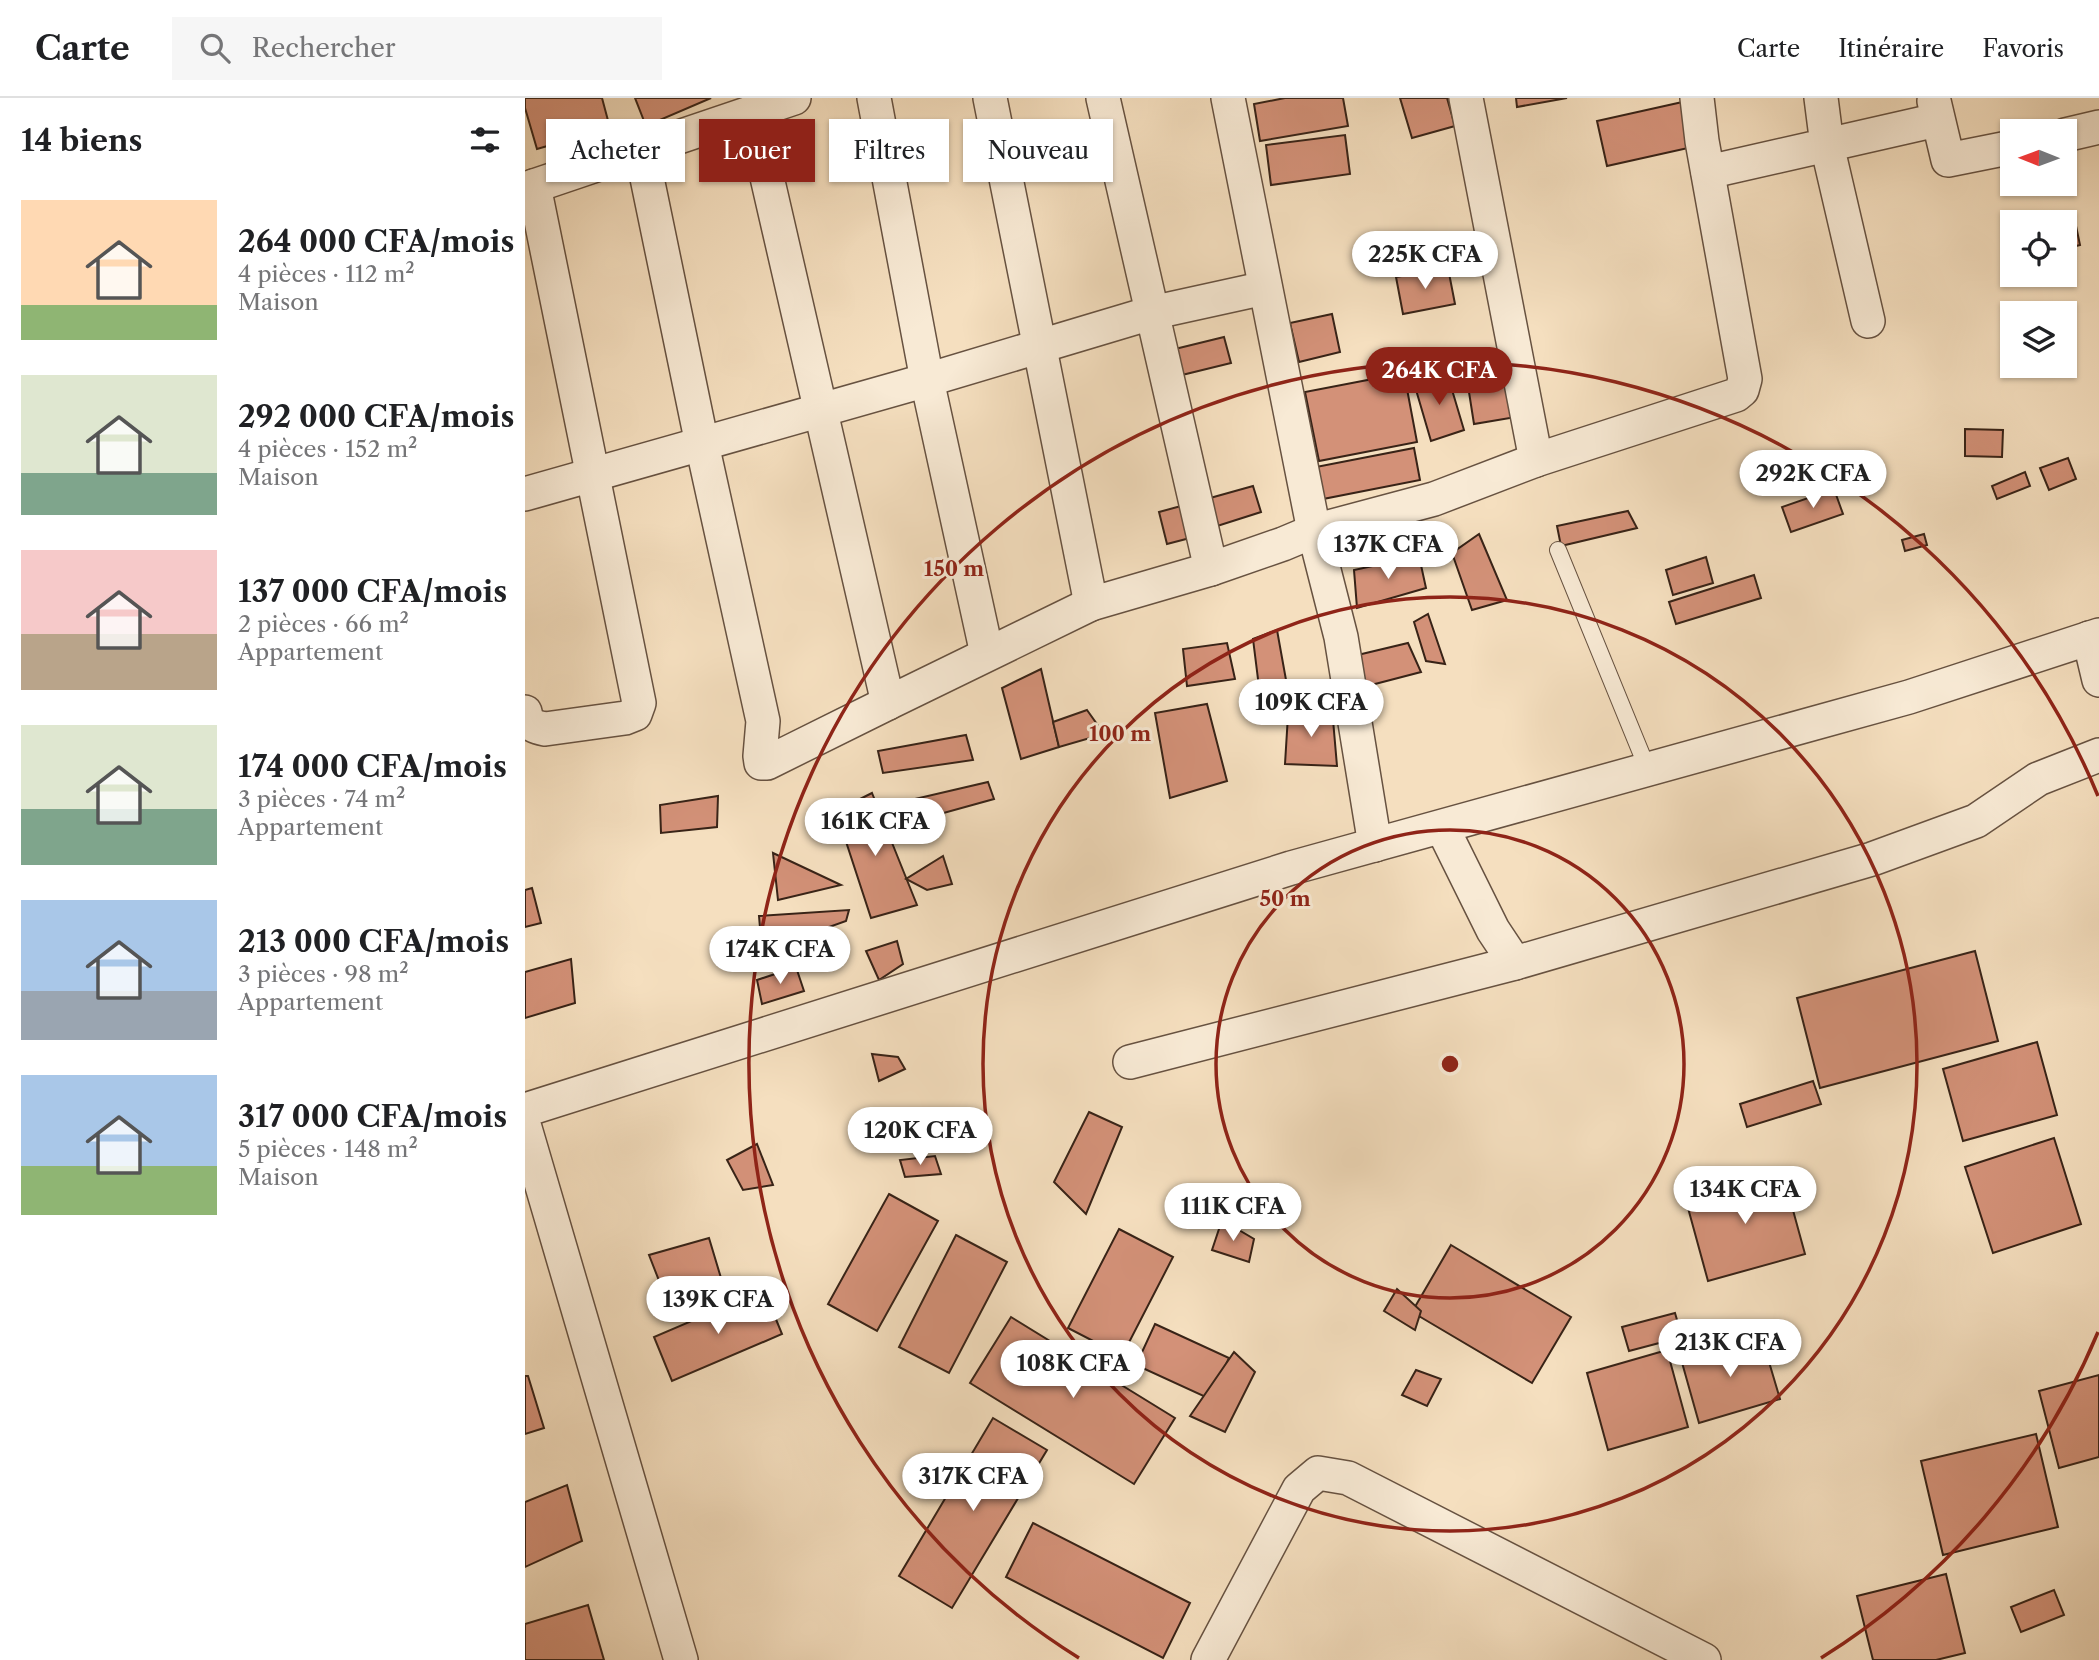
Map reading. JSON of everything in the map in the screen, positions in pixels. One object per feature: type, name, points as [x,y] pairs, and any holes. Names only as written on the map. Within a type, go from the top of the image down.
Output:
[{"type":"street","points":[[685,134],[794,98]]},
{"type":"street","points":[[874,98],[927,380],[987,654]]},
{"type":"street","points":[[990,98],[1091,604]]},
{"type":"street","points":[[1103,98],[1211,569]]},
{"type":"street","points":[[1228,98],[1314,531],[1341,636],[1375,845]]},
{"type":"street","points":[[1466,98],[1536,460]]},
{"type":"street","points":[[648,182],[763,721],[759,756],[761,763],[767,763],[1091,604],[1211,569],[1314,531],[1434,499],[1536,460],[1736,395],[1742,390],[1745,379],[1697,98]]},
{"type":"street","points":[[1821,98],[1828,145],[1868,321]]},
{"type":"street","points":[[1708,172],[1828,145],[1935,109],[1948,160],[2000,150]]},
{"type":"street","points":[[752,112],[888,703]]},
{"type":"street","points":[[2077,132],[2099,127]]},
{"type":"street","points":[[525,712],[527,720],[533,726],[545,729],[625,718],[635,714],[639,704],[530,188],[547,182]]},
{"type":"street","points":[[525,494],[927,380],[1151,313],[1265,288]]},
{"type":"street","points":[[525,1110],[1291,868],[1909,697],[2094,636],[2099,680]]},
{"type":"street","points":[[1130,1062],[1514,963],[1872,859],[1976,821],[2038,779],[2099,755]]},
{"type":"street","points":[[1443,827],[1493,930],[1514,963]]},
{"type":"street","points":[[525,1128],[681,1660]]},
{"type":"street","points":[[1207,1660],[1299,1489],[1318,1473],[1348,1478],[1704,1660]]},
{"type":"lane","points":[[1558,550],[1648,770]]},
{"type":"building","points":[[525,98],[602,98],[608,119],[546,119],[546,146],[537,149],[525,108]]},
{"type":"building","points":[[635,98],[711,98],[662,119],[643,119]]},
{"type":"building","points":[[1285,98],[1343,98],[1348,126],[1260,141],[1254,104]]},
{"type":"building","points":[[1400,98],[1447,98],[1455,126],[1412,138]]},
{"type":"building","points":[[1516,98],[1567,98],[1517,107]]},
{"type":"building","points":[[1687,101],[1697,146],[1607,166],[1597,121]]},
{"type":"building","points":[[1345,135],[1350,174],[1271,185],[1266,145]]},
{"type":"building","points":[[1448,268],[1455,304],[1403,314],[1396,277]]},
{"type":"building","points":[[1332,314],[1340,352],[1299,362],[1290,323]]},
{"type":"building","points":[[1224,337],[1231,363],[1182,375],[1175,349]]},
{"type":"building","points":[[1514,366],[1522,416],[1474,424],[1466,373]]},
{"type":"building","points":[[1404,373],[1417,442],[1319,461],[1305,392]]},
{"type":"building","points":[[1447,373],[1464,430],[1431,441],[1414,383]]},
{"type":"building","points":[[1965,429],[2003,430],[2002,457],[1965,456]]},
{"type":"building","points":[[1414,448],[1420,480],[1323,499],[1316,467]]},
{"type":"building","points":[[2068,458],[2076,479],[2049,490],[2040,468]]},
{"type":"building","points":[[2025,472],[2030,486],[1997,499],[1992,486]]},
{"type":"building","points":[[1253,486],[1261,512],[1211,528],[1203,500]]},
{"type":"building","points":[[1834,489],[1843,514],[1791,532],[1782,507]]},
{"type":"building","points":[[1181,506],[1190,538],[1167,544],[1159,512]]},
{"type":"building","points":[[1628,511],[1637,528],[1561,546],[1557,526]]},
{"type":"building","points":[[1479,534],[1507,600],[1472,610],[1452,553]]},
{"type":"building","points":[[1924,534],[1927,545],[1905,551],[1902,540]]},
{"type":"building","points":[[1419,556],[1426,588],[1357,608],[1354,570]]},
{"type":"building","points":[[1706,557],[1713,583],[1673,595],[1666,570]]},
{"type":"building","points":[[1754,575],[1761,598],[1676,624],[1669,602]]},
{"type":"building","points":[[1428,614],[1445,664],[1426,661],[1414,622]]},
{"type":"building","points":[[1277,630],[1290,702],[1263,719],[1253,639]]},
{"type":"building","points":[[1227,643],[1235,679],[1187,686],[1183,649]]},
{"type":"building","points":[[1408,643],[1421,672],[1352,690],[1345,658]]},
{"type":"building","points":[[1041,669],[1059,747],[1021,759],[1002,688]]},
{"type":"building","points":[[1207,704],[1227,781],[1170,798],[1155,713]]},
{"type":"building","points":[[1332,708],[1337,766],[1285,764],[1288,715]]},
{"type":"building","points":[[1087,710],[1104,734],[1059,747],[1053,722]]},
{"type":"building","points":[[966,735],[973,760],[883,773],[878,751]]},
{"type":"building","points":[[988,782],[994,799],[886,829],[889,805]]},
{"type":"building","points":[[872,793],[917,905],[871,918],[836,811]]},
{"type":"building","points":[[718,796],[717,827],[661,833],[660,805]]},
{"type":"building","points":[[773,853],[841,885],[778,900]]},
{"type":"building","points":[[943,856],[952,884],[927,890],[906,879]]},
{"type":"building","points":[[532,888],[541,923],[525,927],[525,890]]},
{"type":"building","points":[[849,910],[846,921],[762,951],[759,916]]},
{"type":"building","points":[[897,941],[903,964],[879,980],[866,951]]},
{"type":"building","points":[[1975,951],[1998,1041],[1820,1088],[1797,998]]},
{"type":"building","points":[[571,959],[575,1003],[525,1018],[525,972]]},
{"type":"building","points":[[796,967],[804,991],[762,1004],[757,980]]},
{"type":"building","points":[[2037,1042],[2057,1115],[1963,1141],[1943,1069]]},
{"type":"building","points":[[872,1054],[898,1057],[905,1069],[879,1081]]},
{"type":"building","points":[[1813,1081],[1821,1104],[1747,1127],[1740,1104]]},
{"type":"building","points":[[1089,1112],[1122,1127],[1086,1214],[1054,1182]]},
{"type":"building","points":[[2054,1138],[2081,1224],[1993,1253],[1965,1167]]},
{"type":"building","points":[[757,1144],[773,1185],[743,1190],[727,1160]]},
{"type":"building","points":[[935,1156],[941,1174],[905,1177],[900,1160]]},
{"type":"building","points":[[1782,1170],[1805,1254],[1708,1281],[1685,1197]]},
{"type":"building","points":[[889,1194],[938,1221],[877,1331],[828,1304]]},
{"type":"building","points":[[1222,1220],[1254,1239],[1249,1262],[1212,1250]]},
{"type":"building","points":[[1119,1229],[1173,1257],[1122,1356],[1068,1328]]},
{"type":"building","points":[[956,1235],[1007,1262],[949,1373],[899,1347]]},
{"type":"building","points":[[709,1238],[724,1288],[665,1296],[649,1255]]},
{"type":"building","points":[[1451,1245],[1571,1317],[1532,1383],[1412,1312]]},
{"type":"building","points":[[1397,1289],[1421,1311],[1415,1330],[1384,1311]]},
{"type":"building","points":[[764,1290],[782,1334],[672,1381],[654,1337]]},
{"type":"building","points":[[1675,1313],[1682,1337],[1629,1351],[1622,1327]]},
{"type":"building","points":[[1011,1317],[1175,1418],[1134,1484],[970,1383]]},
{"type":"building","points":[[1155,1324],[1229,1358],[1210,1399],[1136,1365]]},
{"type":"building","points":[[1761,1335],[1780,1399],[1699,1423],[1681,1359]]},
{"type":"building","points":[[1667,1350],[1688,1427],[1608,1450],[1587,1373]]},
{"type":"building","points":[[1234,1352],[1255,1372],[1225,1432],[1190,1416]]},
{"type":"building","points":[[1416,1370],[1441,1379],[1427,1406],[1402,1395]]},
{"type":"building","points":[[2099,1375],[2099,1457],[2059,1468],[2039,1391]]},
{"type":"building","points":[[525,1376],[528,1376],[544,1428],[525,1434]]},
{"type":"building","points":[[993,1418],[1047,1450],[952,1608],[899,1576]]},
{"type":"building","points":[[2036,1434],[2058,1527],[1943,1555],[1921,1461]]},
{"type":"building","points":[[567,1485],[582,1541],[525,1567],[525,1502]]},
{"type":"building","points":[[1033,1523],[1190,1603],[1163,1658],[1006,1577]]},
{"type":"building","points":[[1946,1574],[1965,1653],[1936,1660],[1873,1660],[1857,1596]]},
{"type":"building","points":[[2054,1590],[2064,1615],[2021,1632],[2011,1607]]},
{"type":"building","points":[[588,1605],[604,1660],[525,1660],[525,1624]]}]
